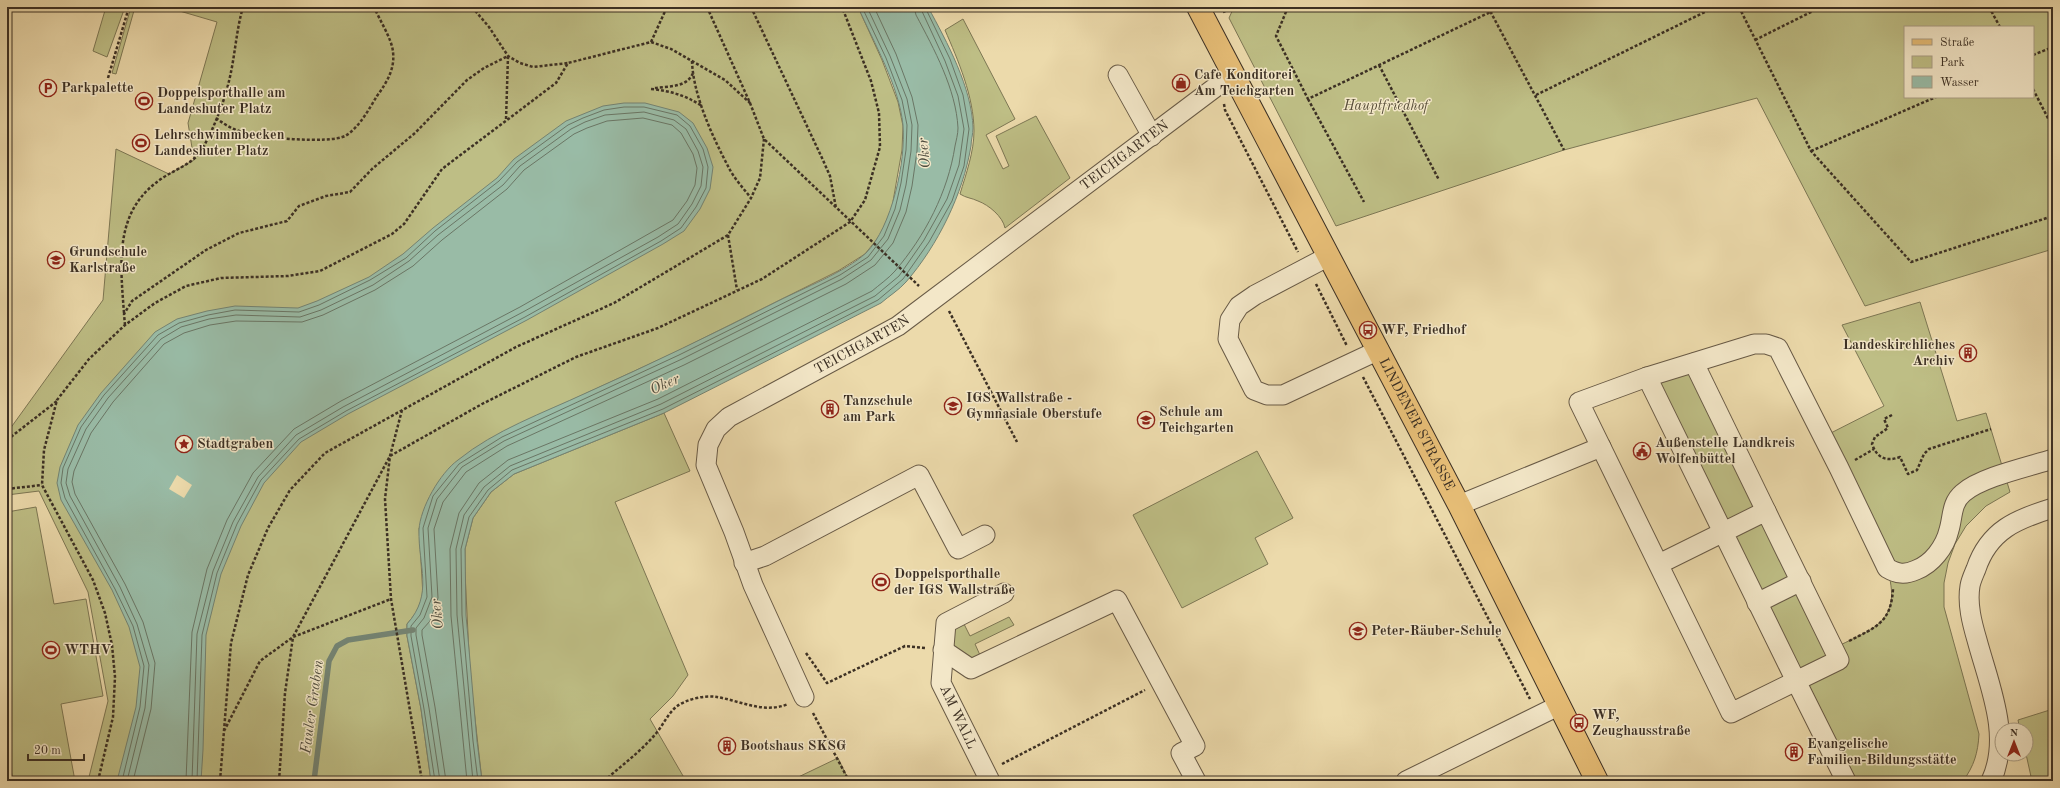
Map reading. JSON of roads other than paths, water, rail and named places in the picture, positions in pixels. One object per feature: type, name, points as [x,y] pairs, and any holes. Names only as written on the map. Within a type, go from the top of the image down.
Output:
[{"type":"main road","name":"LINDENER STRASSE","points":[[1198,7],[1459,505],[1597,781]]},
{"type":"street","name":"TEICHGARTEN","points":[[804,697],[744,563],[734,532],[706,465],[708,445],[716,429],[728,417],[898,326],[1233,74]]},
{"type":"street","points":[[1118,75],[1152,136]]},
{"type":"street","points":[[1329,256],[1238,306],[1230,320],[1228,339],[1254,390],[1267,395],[1283,395],[1379,350]]},
{"type":"street","points":[[1694,363],[1839,660],[1731,713],[1579,402],[1647,377],[1754,344],[1766,344],[1778,348],[1888,568],[1897,574],[1910,573],[1926,566],[1940,550],[1949,530],[1953,508],[1961,494],[1975,484],[2053,459]]},
{"type":"street","points":[[1647,377],[1846,781]]},
{"type":"street","points":[[1459,505],[1601,447]]},
{"type":"street","points":[[744,563],[765,556],[919,475],[958,549],[985,535]]},
{"type":"street","points":[[1991,781],[1997,768],[2000,742],[1998,718],[1970,617],[1970,586],[1979,560],[1996,534],[2022,518],[2053,508]]},
{"type":"street","points":[[1659,564],[1766,512]]},
{"type":"street","points":[[1757,603],[1801,581]]},
{"type":"street","name":"AM WALL","points":[[987,777],[941,683],[943,650],[946,624],[1004,593]]},
{"type":"street","points":[[943,650],[971,669],[1117,600],[1194,746],[1181,753],[1196,781]]},
{"type":"street","points":[[1406,781],[1560,705]]},
{"type":"water","name":"Oker","points":[[858,7],[928,7],[943,35],[963,81],[972,113],[973,128],[971,146],[962,182],[948,218],[939,235],[918,268],[906,282],[881,303],[664,413],[514,474],[491,492],[473,518],[465,549],[466,615],[482,781],[431,781],[421,709],[407,636],[407,624],[415,613],[420,602],[423,579],[419,530],[423,512],[432,492],[444,473],[451,466],[472,449],[503,431],[707,337],[847,267],[866,253],[875,242],[890,211],[902,157],[903,125],[897,95]]},
{"type":"water","name":"Stadtgraben","points":[[624,103],[645,103],[679,112],[693,123],[707,148],[713,167],[710,189],[700,209],[684,231],[527,320],[348,414],[301,442],[264,483],[241,526],[221,574],[206,635],[201,781],[117,781],[136,707],[140,667],[129,627],[112,590],[61,500],[57,483],[60,467],[78,425],[101,393],[155,332],[177,319],[207,311],[235,306],[298,308],[369,277],[403,254],[433,228],[497,178],[514,159],[566,121],[603,106]]},
{"type":"waterway","name":"Fauler Graben","points":[[314,781],[329,661],[337,646],[348,640],[413,630]]},
{"type":"place","name":"Cafe Konditorei Am Teichgarten","points":[[1181,83]]},
{"type":"place","name":"Parkpalette","points":[[48,88]]},
{"type":"place","name":"Doppelsporthalle am Landeshuter Platz","points":[[144,101]]},
{"type":"place","name":"Lehrschwimmbecken Landeshuter Platz","points":[[141,143]]},
{"type":"place","name":"Grundschule Karlstraße","points":[[56,260]]},
{"type":"place","name":"WF, Friedhof","points":[[1368,330]]},
{"type":"place","name":"Landeskirchliches Archiv","points":[[1968,353]]},
{"type":"place","name":"IGS Wallstraße - Gymnasiale Oberstufe","points":[[953,406]]},
{"type":"place","name":"Tanzschule am Park","points":[[830,409]]},
{"type":"place","name":"Schule am Teichgarten","points":[[1146,420]]},
{"type":"place","name":"Stadtgraben","points":[[184,444]]},
{"type":"place","name":"Außenstelle Landkreis Wolfenbüttel","points":[[1642,451]]},
{"type":"place","name":"Doppelsporthalle der IGS Wallstraße","points":[[881,582]]},
{"type":"place","name":"Peter-Räuber-Schule","points":[[1358,631]]},
{"type":"place","name":"WTHV","points":[[51,650]]},
{"type":"place","name":"WF, Zeughausstraße","points":[[1579,723]]},
{"type":"place","name":"Bootshaus SKSG","points":[[727,746]]},
{"type":"place","name":"Evangelische Familien-Bildungsstätte","points":[[1794,752]]},
{"type":"park label","name":"Hauptfriedhof","points":[[1386,106]]}]
